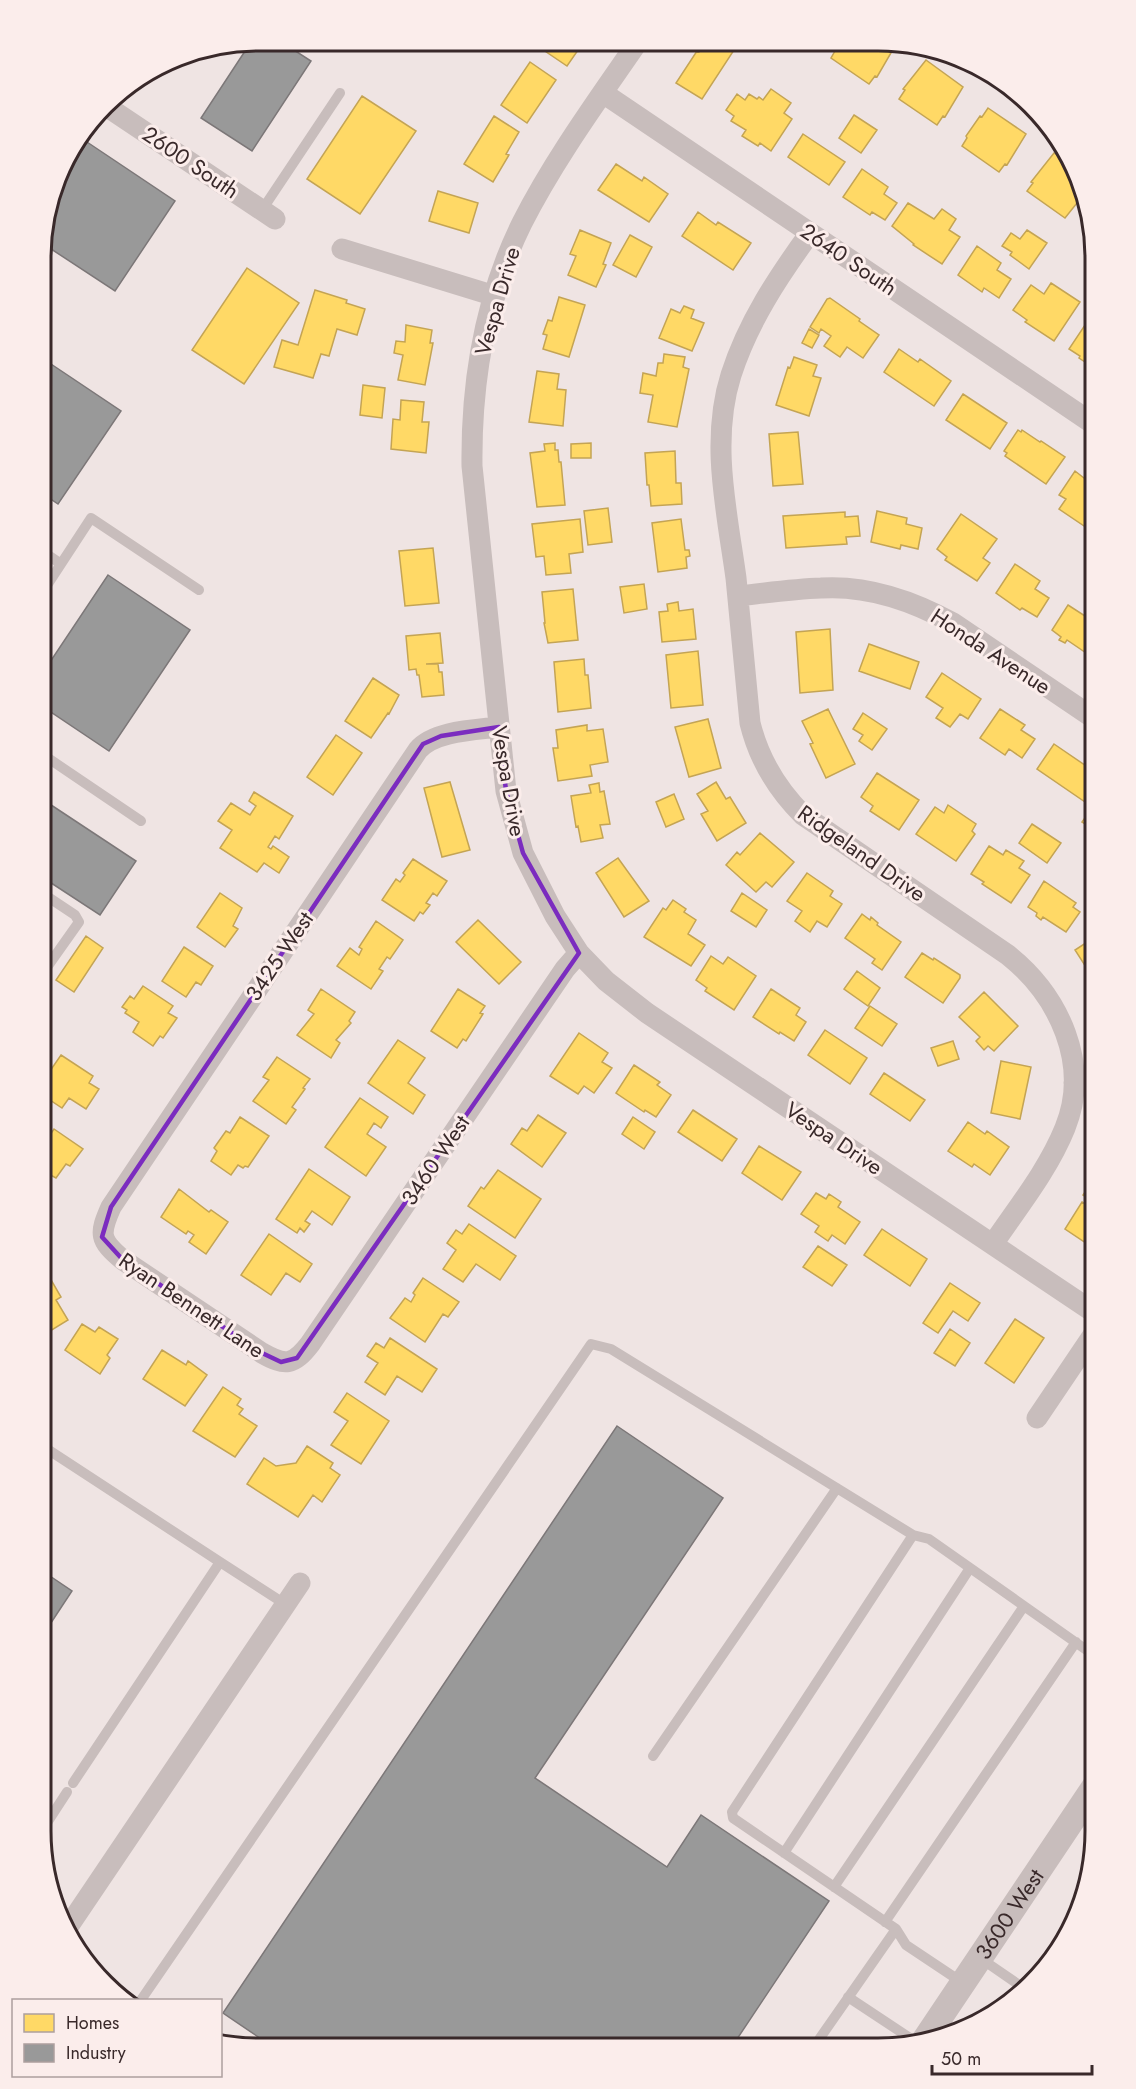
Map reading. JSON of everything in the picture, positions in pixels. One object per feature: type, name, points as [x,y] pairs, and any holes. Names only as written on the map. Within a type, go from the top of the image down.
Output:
[{"type":"street","name":"Vespa Drive","points":[[632,51],[521,225],[495,296],[479,358],[471,429],[473,475],[506,791],[523,853],[555,916],[579,953],[606,981],[647,1013],[1085,1306]]},
{"type":"street","name":"2640 South","points":[[603,93],[1085,418]]},
{"type":"street","name":"2600 South","points":[[113,110],[269,214]]},
{"type":"street","name":"Ridgeland Drive","points":[[810,233],[752,322],[730,377],[724,404],[721,462],[738,596],[750,723],[755,741],[773,779],[787,799],[820,828],[1008,954],[1026,969],[1056,1008],[1065,1028],[1070,1048],[1074,1083],[1066,1126],[1056,1148],[993,1244]]},
{"type":"street","points":[[342,249],[495,296]]},
{"type":"street","name":"Honda Avenue","points":[[738,596],[822,587],[879,593],[908,602],[953,623],[1085,712]]},
{"type":"street","name":"3425 West","points":[[102,1237],[102,1228],[111,1207],[418,750],[423,744],[441,736],[499,727]]},
{"type":"street","name":"3460 West","points":[[288,1363],[297,1359],[310,1344],[565,969],[579,953]]},
{"type":"street","points":[[1074,1083],[1085,1084]]},
{"type":"street","name":"Ryan Bennett Lane","points":[[102,1237],[123,1260],[261,1353],[272,1359],[288,1363]]},
{"type":"street","points":[[1036,1418],[1085,1347]]},
{"type":"street","points":[[72,1922],[300,1583]]},
{"type":"street","name":"3600 West","points":[[933,2030],[1085,1801]]},
{"type":"lane","points":[[269,214],[340,93]]},
{"type":"lane","points":[[51,579],[91,518],[199,590]]},
{"type":"lane","points":[[51,557],[61,564]]},
{"type":"lane","points":[[51,759],[141,821]]},
{"type":"lane","points":[[51,899],[75,915],[79,922],[51,962]]},
{"type":"lane","points":[[142,1999],[591,1344],[611,1349],[913,1536],[928,1539],[1085,1649]]},
{"type":"lane","points":[[51,1452],[285,1604]]},
{"type":"lane","points":[[653,1756],[837,1488]]},
{"type":"lane","points":[[913,1536],[732,1812],[733,1818],[896,1929],[906,1945],[963,1983]]},
{"type":"lane","points":[[51,1816],[220,1562]]},
{"type":"lane","points":[[784,1853],[970,1568]]},
{"type":"lane","points":[[834,1887],[1024,1606]]},
{"type":"lane","points":[[885,1922],[1076,1642]]},
{"type":"lane","points":[[820,2038],[896,1929]]},
{"type":"lane","points":[[980,1958],[1017,1983]]},
{"type":"lane","points":[[848,1997],[918,2034]]},
{"type":"highlighted area","points":[[499,727],[506,791],[523,853],[579,953],[297,1358],[281,1362],[262,1353],[123,1260],[102,1237],[111,1207],[423,744],[441,736]]},
{"type":"building: Homes","points":[[545,51],[577,51],[567,66]]},
{"type":"building: Homes","points":[[697,51],[733,51],[702,99],[676,83]]},
{"type":"building: Homes","points":[[835,51],[892,51],[877,77],[875,76],[869,84],[831,58]]},
{"type":"building: Homes","points":[[926,60],[963,87],[945,117],[943,116],[937,125],[899,99],[905,90],[903,89]]},
{"type":"building: Homes","points":[[530,62],[556,80],[527,123],[501,105]]},
{"type":"building: Homes","points":[[771,89],[791,103],[784,113],[792,119],[771,151],[760,143],[758,146],[742,136],[746,130],[731,121],[734,116],[726,110],[737,94],[745,100],[749,94],[763,100]]},
{"type":"building: Homes","points":[[362,96],[416,131],[360,214],[307,179]]},
{"type":"building: Homes","points":[[988,108],[1026,134],[1007,165],[1005,164],[999,172],[962,146],[966,136]]},
{"type":"building: Homes","points":[[854,115],[877,130],[861,153],[839,138]]},
{"type":"building: Homes","points":[[494,116],[519,132],[493,182],[464,164]]},
{"type":"building: Homes","points":[[803,134],[845,162],[829,185],[788,157]]},
{"type":"building: Homes","points":[[1054,153],[1064,166],[1078,202],[1065,218],[1027,191],[1033,183],[1031,182]]},
{"type":"building: Homes","points":[[616,164],[642,181],[644,177],[668,194],[649,222],[598,190]]},
{"type":"building: Homes","points":[[862,169],[888,187],[884,194],[897,203],[885,220],[872,212],[870,215],[843,197]]},
{"type":"building: Homes","points":[[438,191],[478,203],[469,233],[429,221]]},
{"type":"building: Homes","points":[[908,203],[934,219],[942,209],[956,219],[949,230],[960,237],[942,264],[913,245],[892,226]]},
{"type":"building: Homes","points":[[698,212],[716,225],[718,222],[751,243],[733,270],[682,236]]},
{"type":"building: Homes","points":[[580,230],[611,243],[603,264],[606,265],[596,287],[568,275],[576,256],[570,254]]},
{"type":"building: Homes","points":[[1027,230],[1047,243],[1029,269],[1010,255],[1012,252],[1002,246],[1011,233],[1020,239]]},
{"type":"building: Homes","points":[[630,235],[652,247],[636,277],[613,265]]},
{"type":"building: Homes","points":[[977,246],[1001,263],[997,270],[1011,279],[999,298],[984,288],[982,292],[958,275]]},
{"type":"building: Homes","points":[[247,268],[299,303],[244,384],[192,350]]},
{"type":"building: Homes","points":[[1051,283],[1080,302],[1054,341],[1025,322],[1027,320],[1013,310],[1031,285],[1044,294]]},
{"type":"building: Homes","points":[[315,290],[347,300],[346,303],[365,309],[357,335],[337,329],[329,356],[321,354],[313,378],[274,367],[282,340],[298,345]]},
{"type":"building: Homes","points":[[559,297],[585,305],[569,357],[543,349],[547,335],[543,334],[548,320],[552,321]]},
{"type":"building: Homes","points":[[830,298],[879,335],[863,358],[847,347],[840,357],[824,346],[831,336],[821,329],[819,333],[810,327],[827,299]]},
{"type":"building: Homes","points":[[684,306],[694,310],[691,318],[704,323],[692,351],[659,338],[671,309],[680,313]]},
{"type":"building: Homes","points":[[406,325],[432,330],[430,343],[433,343],[425,385],[398,380],[403,355],[394,353],[396,341],[405,342]]},
{"type":"building: Homes","points":[[1085,325],[1085,362],[1069,349]]},
{"type":"building: Homes","points":[[809,329],[819,335],[812,348],[802,343]]},
{"type":"building: Homes","points":[[899,349],[918,362],[920,359],[951,381],[934,406],[884,372]]},
{"type":"building: Homes","points":[[664,354],[685,357],[683,367],[689,369],[677,427],[648,422],[653,395],[640,393],[643,373],[656,376],[658,363],[663,363]]},
{"type":"building: Homes","points":[[794,357],[817,365],[813,376],[821,378],[809,416],[776,405],[788,367],[790,368]]},
{"type":"building: Homes","points":[[537,371],[559,374],[557,389],[566,390],[563,426],[529,422]]},
{"type":"building: Homes","points":[[363,385],[385,388],[382,418],[360,415]]},
{"type":"building: Homes","points":[[963,394],[1007,423],[990,449],[946,420]]},
{"type":"building: Homes","points":[[401,400],[424,402],[422,422],[429,422],[426,453],[391,449],[393,419],[400,420]]},
{"type":"building: Homes","points":[[1018,430],[1021,432],[1022,430],[1065,457],[1046,484],[1005,456],[1007,453],[1004,451]]},
{"type":"building: Homes","points":[[798,432],[803,484],[773,486],[769,434]]},
{"type":"building: Homes","points":[[555,443],[555,450],[558,450],[559,462],[561,462],[565,505],[537,507],[530,453],[545,451],[544,444]]},
{"type":"building: Homes","points":[[591,443],[591,458],[571,458],[571,444]]},
{"type":"building: Homes","points":[[675,451],[676,483],[681,483],[682,504],[651,506],[645,453]]},
{"type":"building: Homes","points":[[1075,471],[1085,477],[1085,527],[1059,509],[1066,499],[1059,495]]},
{"type":"building: Homes","points":[[608,508],[612,542],[588,545],[584,511]]},
{"type":"building: Homes","points":[[877,511],[907,518],[906,524],[922,528],[918,549],[901,545],[900,549],[871,542]]},
{"type":"building: Homes","points":[[845,512],[845,517],[858,516],[860,536],[846,537],[847,544],[786,548],[783,516]]},
{"type":"building: Homes","points":[[961,514],[997,539],[983,558],[990,563],[977,581],[945,560],[947,557],[937,549]]},
{"type":"building: Homes","points":[[580,519],[583,552],[569,554],[571,573],[546,575],[544,556],[536,557],[532,524]]},
{"type":"building: Homes","points":[[681,519],[685,550],[689,550],[690,556],[686,557],[687,568],[658,572],[652,523]]},
{"type":"building: Homes","points":[[433,548],[439,603],[405,606],[399,551]]},
{"type":"building: Homes","points":[[1015,564],[1040,581],[1035,589],[1049,598],[1037,617],[1022,608],[1020,610],[996,593]]},
{"type":"building: Homes","points":[[644,584],[647,609],[624,613],[620,587]]},
{"type":"building: Homes","points":[[573,589],[578,640],[548,643],[542,592]]},
{"type":"building: Homes","points":[[678,602],[679,611],[693,609],[696,639],[662,642],[659,612],[668,611],[667,604]]},
{"type":"building: Homes","points":[[1068,605],[1085,616],[1085,652],[1067,640],[1065,643],[1059,640],[1061,637],[1052,630]]},
{"type":"building: Homes","points":[[830,629],[833,690],[800,693],[796,632]]},
{"type":"building: Homes","points":[[440,633],[443,663],[426,664],[438,664],[439,672],[442,672],[444,695],[422,697],[419,675],[416,669],[409,670],[406,636]]},
{"type":"building: Homes","points":[[869,644],[919,662],[910,689],[859,671]]},
{"type":"building: Homes","points":[[698,651],[703,705],[671,708],[666,655]]},
{"type":"building: Homes","points":[[584,659],[591,708],[558,712],[554,662]]},
{"type":"building: Homes","points":[[942,673],[981,699],[968,719],[960,714],[950,727],[936,718],[943,708],[926,697]]},
{"type":"building: Homes","points":[[373,678],[399,695],[389,714],[371,738],[345,721]]},
{"type":"building: Homes","points":[[828,709],[855,764],[826,778],[802,721]]},
{"type":"building: Homes","points":[[1000,709],[1025,725],[1021,730],[1035,739],[1022,758],[1009,749],[1005,755],[980,738]]},
{"type":"building: Homes","points":[[863,713],[887,729],[872,750],[859,741],[863,735],[853,729]]},
{"type":"building: Homes","points":[[708,719],[721,768],[689,777],[675,727]]},
{"type":"building: Homes","points":[[587,725],[587,731],[603,729],[608,762],[590,765],[592,776],[558,781],[553,748],[558,748],[556,730]]},
{"type":"building: Homes","points":[[336,735],[362,753],[333,795],[307,777]]},
{"type":"building: Homes","points":[[1054,744],[1085,765],[1085,802],[1037,769]]},
{"type":"building: Homes","points":[[877,773],[919,800],[899,830],[870,811],[873,806],[861,797]]},
{"type":"building: Homes","points":[[450,782],[470,850],[442,857],[424,788]]},
{"type":"building: Homes","points":[[716,782],[726,799],[730,797],[746,823],[717,841],[701,814],[708,811],[697,794]]},
{"type":"building: Homes","points":[[599,783],[600,792],[604,791],[610,824],[600,825],[603,838],[581,842],[571,796],[591,793],[589,785]]},
{"type":"building: Homes","points":[[254,792],[293,816],[279,839],[275,836],[268,847],[271,849],[273,846],[289,857],[279,873],[264,863],[257,872],[220,848],[232,830],[218,821],[231,803],[250,815],[256,806],[249,801]]},
{"type":"building: Homes","points":[[674,794],[684,819],[666,827],[656,802]]},
{"type":"building: Homes","points":[[948,805],[976,824],[972,831],[975,834],[956,861],[916,834],[935,807],[944,813]]},
{"type":"building: Homes","points":[[1032,824],[1061,843],[1047,863],[1019,843]]},
{"type":"building: Homes","points":[[760,833],[794,862],[772,887],[766,882],[756,892],[726,865],[737,852],[740,855]]},
{"type":"building: Homes","points":[[989,846],[1003,855],[1006,850],[1024,861],[1019,868],[1030,875],[1011,903],[971,874]]},
{"type":"building: Homes","points":[[618,858],[649,901],[624,917],[596,873]]},
{"type":"building: Homes","points":[[413,859],[447,881],[437,896],[433,893],[426,903],[430,905],[423,914],[420,912],[414,921],[382,900],[396,879],[400,882],[405,875],[403,873]]},
{"type":"building: Homes","points":[[807,873],[833,891],[830,896],[842,904],[827,927],[817,921],[810,932],[795,921],[802,911],[787,901]]},
{"type":"building: Homes","points":[[1044,881],[1076,903],[1073,907],[1080,912],[1066,932],[1043,917],[1041,920],[1036,916],[1037,913],[1028,907]]},
{"type":"building: Homes","points":[[220,893],[242,908],[233,926],[238,929],[225,947],[197,927]]},
{"type":"building: Homes","points":[[742,893],[767,910],[756,927],[731,911]]},
{"type":"building: Homes","points":[[673,900],[686,909],[684,912],[696,920],[688,934],[705,945],[691,966],[644,937],[663,908],[666,910]]},
{"type":"building: Homes","points":[[862,914],[870,920],[871,917],[878,923],[877,925],[901,942],[882,970],[872,963],[875,959],[845,938]]},
{"type":"building: Homes","points":[[478,920],[521,962],[499,984],[456,942]]},
{"type":"building: Homes","points":[[376,921],[403,940],[390,959],[387,957],[379,969],[383,971],[371,989],[337,966],[350,948],[359,955],[362,949],[359,947]]},
{"type":"building: Homes","points":[[86,936],[103,948],[74,992],[56,980]]},
{"type":"building: Homes","points":[[1085,944],[1085,966],[1075,950]]},
{"type":"building: Homes","points":[[184,947],[213,966],[201,985],[196,982],[186,997],[162,981]]},
{"type":"building: Homes","points":[[922,953],[960,975],[943,1003],[905,977]]},
{"type":"building: Homes","points":[[711,956],[723,964],[728,957],[756,976],[734,1010],[705,991],[707,988],[696,980]]},
{"type":"building: Homes","points":[[857,971],[880,988],[868,1006],[844,989]]},
{"type":"building: Homes","points":[[143,986],[173,1006],[168,1013],[177,1018],[163,1038],[160,1036],[153,1046],[133,1032],[139,1022],[125,1013],[127,1010],[122,1007],[130,996],[134,999]]},
{"type":"building: Homes","points":[[321,989],[355,1012],[349,1021],[351,1023],[336,1040],[340,1043],[331,1058],[297,1035],[314,1014],[308,1010]]},
{"type":"building: Homes","points":[[458,989],[485,1006],[480,1013],[483,1014],[466,1041],[463,1039],[457,1048],[431,1031]]},
{"type":"building: Homes","points":[[771,989],[800,1008],[796,1015],[806,1022],[794,1041],[753,1017]]},
{"type":"building: Homes","points":[[984,992],[1018,1026],[994,1051],[988,1046],[984,1050],[976,1041],[980,1037],[959,1017]]},
{"type":"building: Homes","points":[[870,1006],[897,1024],[882,1046],[855,1028]]},
{"type":"building: Homes","points":[[825,1030],[867,1058],[850,1084],[808,1055]]},
{"type":"building: Homes","points":[[579,1033],[608,1053],[602,1062],[612,1068],[594,1093],[584,1086],[578,1094],[550,1076]]},
{"type":"building: Homes","points":[[398,1040],[425,1058],[408,1083],[425,1095],[413,1114],[368,1083]]},
{"type":"building: Homes","points":[[953,1041],[959,1059],[938,1066],[931,1048]]},
{"type":"building: Homes","points":[[61,1055],[93,1076],[89,1083],[99,1089],[86,1109],[69,1098],[62,1108],[51,1101],[51,1070]]},
{"type":"building: Homes","points":[[277,1057],[310,1079],[292,1107],[296,1110],[286,1124],[253,1101],[269,1080],[263,1077]]},
{"type":"building: Homes","points":[[1001,1061],[1031,1067],[1020,1119],[991,1113]]},
{"type":"building: Homes","points":[[634,1065],[660,1082],[657,1085],[671,1095],[656,1117],[645,1110],[644,1112],[616,1093]]},
{"type":"building: Homes","points":[[884,1073],[925,1100],[910,1121],[870,1094]]},
{"type":"building: Homes","points":[[360,1098],[388,1117],[381,1128],[374,1123],[367,1134],[386,1147],[366,1176],[325,1147]]},
{"type":"building: Homes","points":[[693,1110],[737,1139],[722,1161],[678,1132]]},
{"type":"building: Homes","points":[[538,1115],[566,1133],[542,1167],[511,1144],[522,1128],[527,1131]]},
{"type":"building: Homes","points":[[240,1117],[269,1136],[248,1167],[243,1168],[238,1165],[231,1175],[211,1161],[217,1151],[214,1148],[226,1131],[230,1133]]},
{"type":"building: Homes","points":[[633,1117],[655,1132],[644,1149],[622,1134]]},
{"type":"building: Homes","points":[[968,1122],[985,1134],[987,1131],[1009,1147],[990,1175],[974,1164],[972,1167],[948,1151]]},
{"type":"building: Homes","points":[[54,1129],[83,1149],[70,1166],[66,1164],[56,1178],[51,1175],[51,1133]]},
{"type":"building: Homes","points":[[759,1146],[801,1172],[782,1200],[742,1173]]},
{"type":"building: Homes","points":[[309,1169],[350,1197],[332,1225],[312,1211],[305,1221],[310,1224],[304,1232],[300,1228],[297,1233],[276,1219]]},
{"type":"building: Homes","points":[[498,1170],[541,1199],[515,1238],[468,1206],[481,1187],[484,1189]]},
{"type":"building: Homes","points":[[179,1189],[209,1212],[211,1210],[228,1222],[206,1254],[189,1242],[194,1235],[188,1231],[186,1234],[161,1217]]},
{"type":"building: Homes","points":[[816,1193],[826,1199],[829,1194],[841,1202],[838,1207],[860,1222],[845,1244],[832,1235],[828,1241],[815,1232],[819,1226],[801,1214]]},
{"type":"building: Homes","points":[[1082,1202],[1085,1204],[1085,1242],[1065,1229]]},
{"type":"building: Homes","points":[[469,1224],[516,1256],[500,1280],[476,1264],[463,1282],[443,1269],[456,1250],[447,1243],[456,1230],[462,1234]]},
{"type":"building: Homes","points":[[882,1229],[927,1259],[910,1286],[864,1255]]},
{"type":"building: Homes","points":[[269,1234],[312,1264],[300,1282],[286,1273],[271,1295],[241,1275]]},
{"type":"building: Homes","points":[[818,1246],[847,1265],[832,1286],[803,1267]]},
{"type":"building: Homes","points":[[423,1278],[459,1302],[448,1317],[443,1314],[425,1342],[390,1318],[405,1298],[411,1302],[415,1295],[413,1293]]},
{"type":"building: Homes","points":[[51,1280],[61,1297],[56,1300],[68,1320],[51,1330]]},
{"type":"building: Homes","points":[[950,1283],[980,1303],[968,1321],[953,1311],[938,1333],[923,1323]]},
{"type":"building: Homes","points":[[1015,1319],[1044,1338],[1014,1383],[985,1363]]},
{"type":"building: Homes","points":[[82,1324],[95,1332],[99,1327],[118,1339],[107,1355],[110,1358],[100,1374],[65,1350]]},
{"type":"building: Homes","points":[[950,1329],[970,1343],[955,1366],[934,1353]]},
{"type":"building: Homes","points":[[390,1338],[437,1369],[422,1392],[397,1376],[385,1395],[365,1382],[378,1363],[367,1356],[376,1343],[384,1348]]},
{"type":"building: Homes","points":[[162,1350],[186,1365],[188,1361],[207,1375],[185,1406],[143,1379]]},
{"type":"building: Homes","points":[[223,1387],[241,1399],[237,1405],[243,1409],[239,1414],[257,1426],[235,1457],[193,1431]]},
{"type":"building: Homes","points":[[347,1393],[389,1421],[361,1464],[331,1445],[348,1421],[334,1412]]},
{"type":"building: Homes","points":[[307,1446],[333,1463],[330,1468],[340,1475],[322,1502],[313,1495],[298,1517],[247,1484],[264,1458],[276,1466],[296,1463]]},
{"type":"building: Industry","points":[[245,51],[296,51],[311,61],[252,151],[201,118]]},
{"type":"building: Industry","points":[[87,142],[175,201],[115,291],[52,249],[53,231],[62,191]]},
{"type":"building: Industry","points":[[51,364],[121,411],[58,504],[51,499]]},
{"type":"building: Industry","points":[[108,575],[190,630],[109,751],[51,712],[51,660]]},
{"type":"building: Industry","points":[[51,805],[136,861],[100,915],[51,883]]},
{"type":"building: Industry","points":[[617,1426],[723,1498],[535,1778],[667,1867],[701,1815],[829,1901],[738,2038],[260,2038],[223,2013]]},
{"type":"building: Industry","points":[[51,1577],[72,1591],[51,1623]]}]
